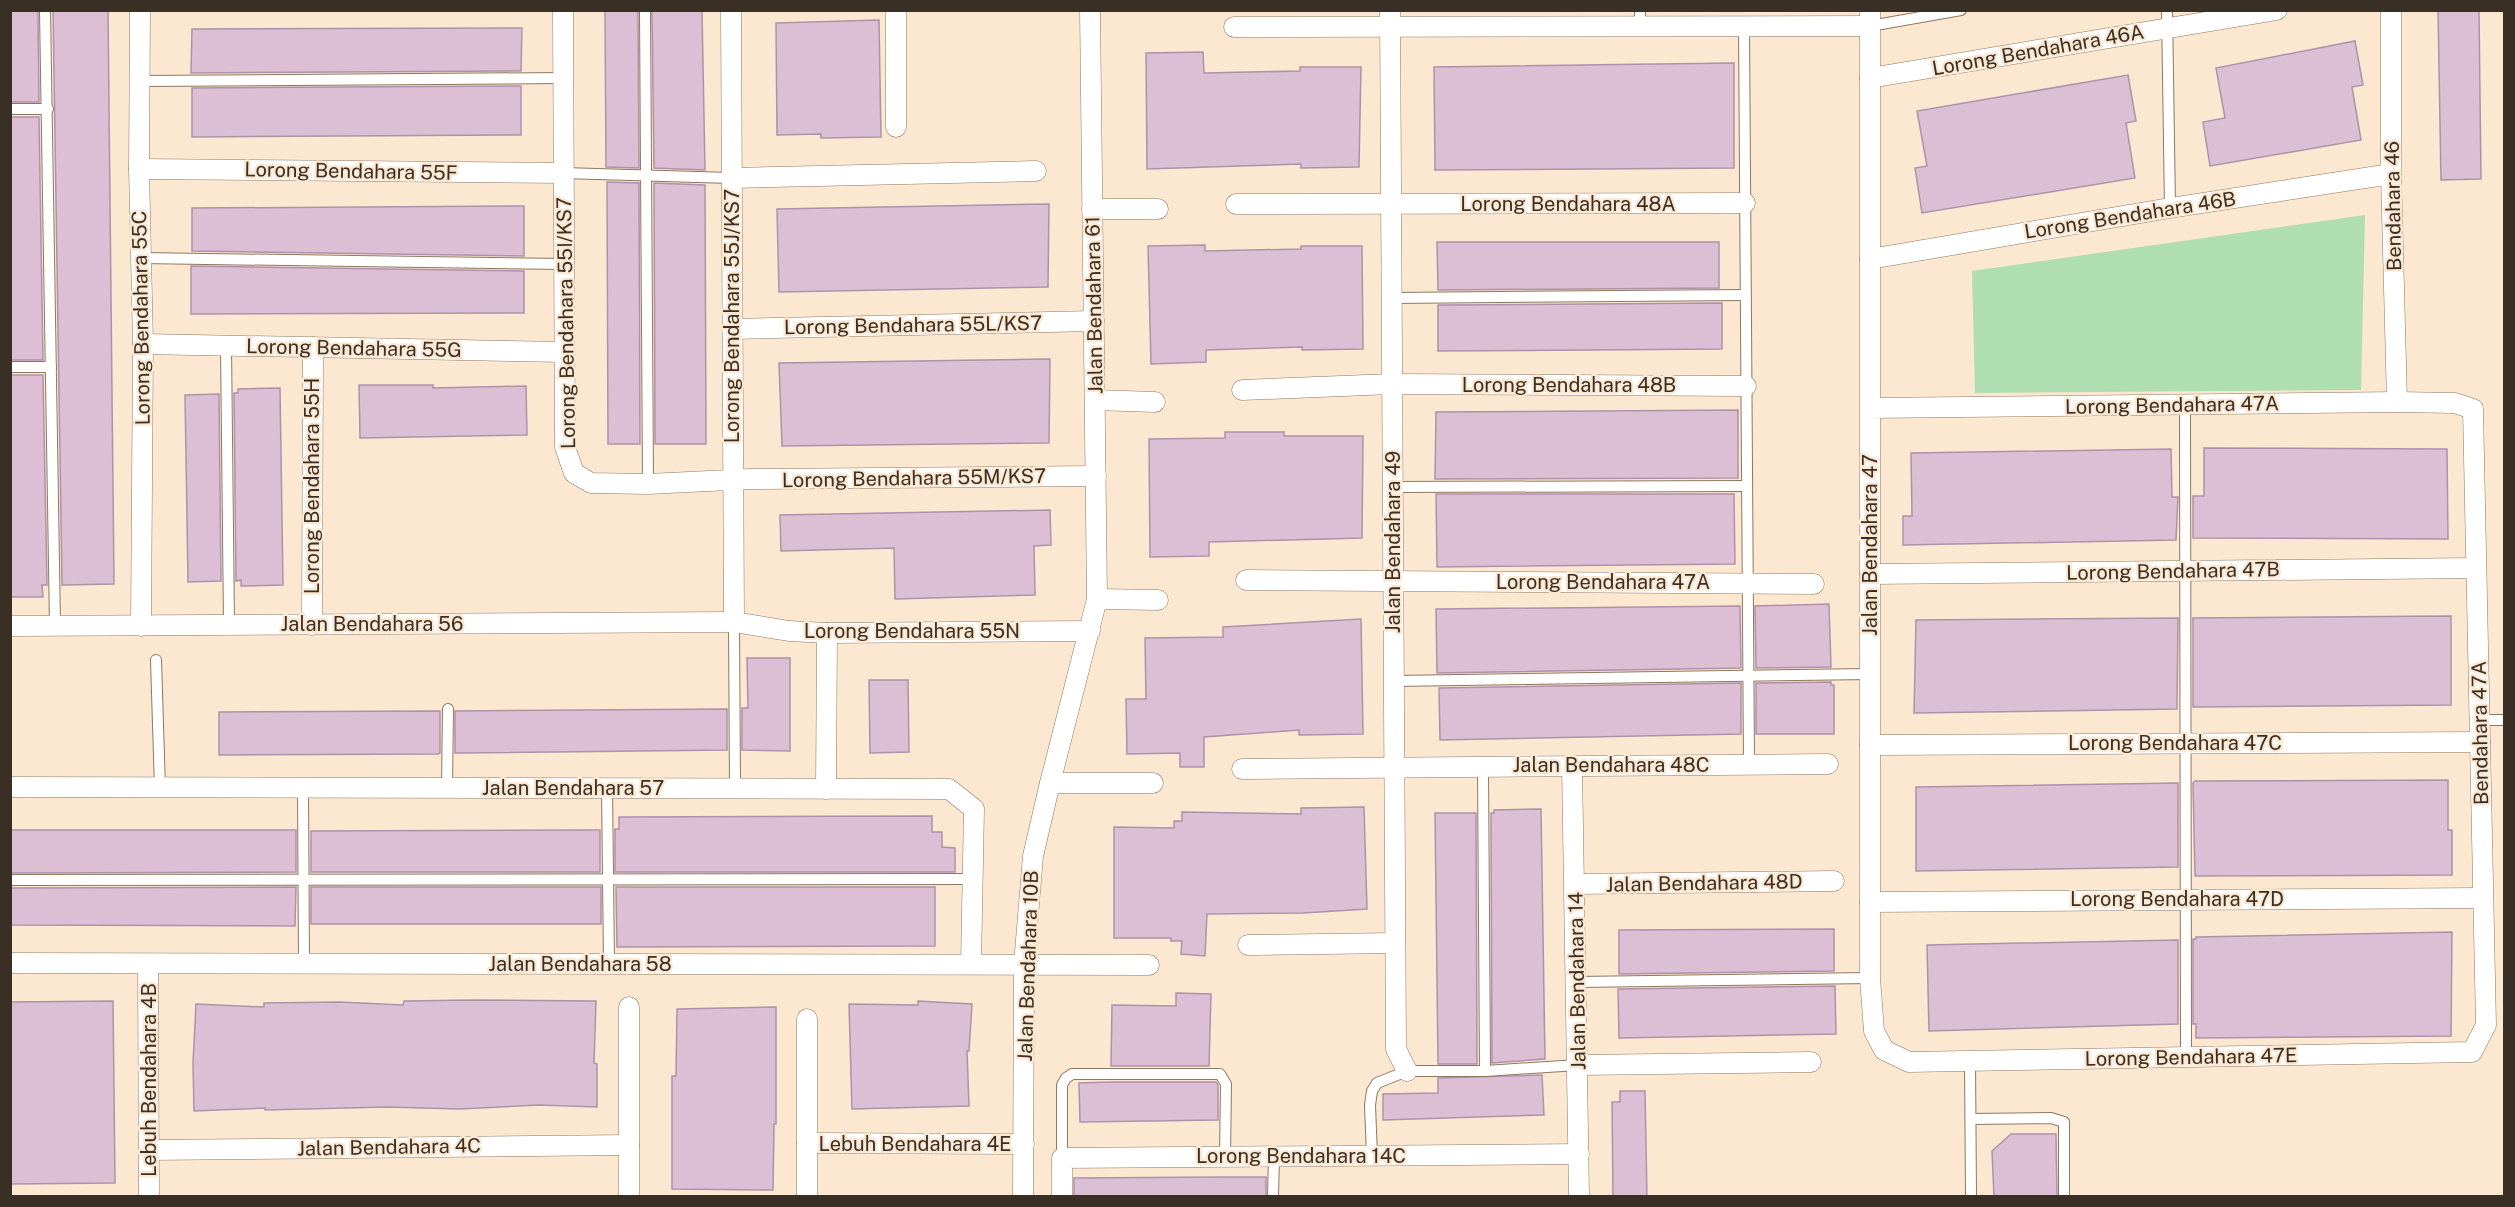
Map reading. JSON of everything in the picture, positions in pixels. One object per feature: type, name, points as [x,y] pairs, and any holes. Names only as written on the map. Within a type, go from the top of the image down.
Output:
[{"type":"street","name":"Lorong Bendahara 55C","points":[[140,10],[139,169],[143,344],[141,626]]},
{"type":"street","name":"Lorong Bendahara 55I/KS7","points":[[563,10],[565,447],[574,472],[591,483],[648,484],[733,480]]},
{"type":"street","name":"Lorong Bendahara 55J/KS7","points":[[730,10],[734,622]]},
{"type":"street","points":[[896,10],[896,128]]},
{"type":"street","name":"Jalan Bendahara 61","points":[[1090,10],[1097,599]]},
{"type":"street","name":"Lorong Bendahara 46A","points":[[1870,78],[2168,19],[2277,10]]},
{"type":"street","name":"Bendahara 46","points":[[2391,10],[2391,174],[2397,402]]},
{"type":"street","points":[[1234,27],[1390,18],[1640,18],[1744,26],[1870,18]]},
{"type":"street","name":"Jalan Bendahara 49","points":[[1390,18],[1396,1049],[1407,1071]]},
{"type":"street","name":"Jalan Bendahara 47","points":[[1870,18],[1870,978],[1874,1031],[1884,1050],[1910,1062]]},
{"type":"street","name":"Lorong Bendahara 55F","points":[[139,169],[563,173]]},
{"type":"street","points":[[731,178],[1036,171]]},
{"type":"street","name":"Lorong Bendahara 46B","points":[[1870,259],[2170,208],[2391,174]]},
{"type":"street","name":"Lorong Bendahara 48A","points":[[1236,204],[1745,203]]},
{"type":"street","points":[[1092,209],[1158,209]]},
{"type":"street","name":"Lorong Bendahara 55L/KS7","points":[[732,329],[1094,321]]},
{"type":"street","name":"Lorong Bendahara 55G","points":[[143,344],[564,352]]},
{"type":"street","name":"Lorong Bendahara 55H","points":[[312,625],[313,347]]},
{"type":"street","name":"Lorong Bendahara 48B","points":[[1242,390],[1392,384],[1746,386]]},
{"type":"street","points":[[1095,400],[1155,402]]},
{"type":"street","name":"Lorong Bendahara 47A","points":[[1870,408],[2397,402],[2455,403],[2473,409]]},
{"type":"street","name":"Bendahara 47A","points":[[2472,1052],[2486,1025],[2473,409]]},
{"type":"street","name":"Lorong Bendahara 55M/KS7","points":[[733,480],[1096,476]]},
{"type":"street","name":"Lorong Bendahara 47B","points":[[1870,574],[2476,568]]},
{"type":"street","name":"Lorong Bendahara 47A","points":[[1246,580],[1814,584]]},
{"type":"street","points":[[1097,599],[1158,600]]},
{"type":"street","name":"Jalan Bendahara 10B","points":[[1023,1197],[1024,964],[1033,856],[1097,599]]},
{"type":"street","name":"Jalan Bendahara 56","points":[[10,626],[734,622]]},
{"type":"street","name":"Lorong Bendahara 55N","points":[[734,622],[789,631],[827,633],[1090,631]]},
{"type":"street","points":[[826,789],[827,633]]},
{"type":"street","name":"Lorong Bendahara 47C","points":[[1870,745],[2480,742]]},
{"type":"street","name":"Jalan Bendahara 48C","points":[[1242,769],[1394,766],[1828,765]]},
{"type":"street","name":"Jalan Bendahara 14","points":[[1572,766],[1579,1197]]},
{"type":"street","points":[[1050,783],[1153,783]]},
{"type":"street","name":"Jalan Bendahara 57","points":[[10,787],[949,789],[974,809],[971,964]]},
{"type":"street","name":"Jalan Bendahara 48D","points":[[1575,884],[1834,881]]},
{"type":"street","name":"Lorong Bendahara 47D","points":[[1870,902],[2483,897]]},
{"type":"street","points":[[1248,945],[1395,943]]},
{"type":"street","name":"Jalan Bendahara 58","points":[[10,963],[1149,964]]},
{"type":"street","name":"Lebuh Bendahara 4B","points":[[148,964],[149,1197]]},
{"type":"street","points":[[629,1197],[630,1007]]},
{"type":"street","points":[[807,1019],[807,1197]]},
{"type":"street","name":"Lorong Bendahara 47E","points":[[1910,1062],[2472,1052]]},
{"type":"street","points":[[1578,1065],[1811,1062]]},
{"type":"street","name":"Lebuh Bendahara 4E","points":[[807,1143],[1024,1144]]},
{"type":"street","name":"Jalan Bendahara 4C","points":[[149,1150],[629,1145]]},
{"type":"street","name":"Lorong Bendahara 14C","points":[[1062,1158],[1579,1154]]},
{"type":"street","points":[[1062,1158],[1062,1197]]},
{"type":"lane","points":[[45,10],[55,626]]},
{"type":"lane","points":[[645,10],[648,484]]},
{"type":"lane","points":[[1870,18],[1961,10]]},
{"type":"lane","points":[[2168,19],[2170,208]]},
{"type":"lane","points":[[1744,26],[1749,765]]},
{"type":"lane","points":[[139,81],[563,78]]},
{"type":"lane","points":[[10,109],[48,109]]},
{"type":"lane","points":[[563,173],[731,178]]},
{"type":"lane","points":[[141,258],[564,264]]},
{"type":"lane","points":[[1391,298],[1746,295]]},
{"type":"lane","points":[[226,345],[229,625]]},
{"type":"lane","points":[[10,368],[51,367]]},
{"type":"lane","points":[[2185,405],[2186,1057]]},
{"type":"lane","points":[[1392,486],[1747,486]]},
{"type":"lane","points":[[734,622],[735,788]]},
{"type":"lane","points":[[156,660],[160,788]]},
{"type":"lane","points":[[1393,681],[1870,674]]},
{"type":"lane","points":[[447,788],[448,709]]},
{"type":"lane","points":[[2479,720],[2505,720]]},
{"type":"lane","points":[[1483,766],[1485,1071]]},
{"type":"lane","points":[[303,788],[304,964]]},
{"type":"lane","points":[[607,788],[609,964]]},
{"type":"lane","points":[[10,880],[974,879]]},
{"type":"lane","points":[[1577,982],[1870,978]]},
{"type":"lane","points":[[1970,1061],[1971,1197]]},
{"type":"lane","points":[[1372,1156],[1370,1105],[1372,1091],[1377,1083],[1407,1071],[1485,1071],[1578,1065]]},
{"type":"lane","points":[[1062,1158],[1062,1085],[1072,1074],[1220,1074],[1226,1084],[1225,1157]]},
{"type":"lane","points":[[1971,1119],[2051,1118],[2064,1122],[2064,1197]]},
{"type":"lane","points":[[1273,1197],[1274,1156]]},
{"type":"green space","points":[[2365,215],[2361,390],[1975,393],[1972,271]]},
{"type":"building","points":[[10,10],[38,10],[39,102],[10,102]]},
{"type":"building","points":[[53,10],[108,10],[114,584],[62,585]]},
{"type":"building","points":[[605,10],[638,10],[639,168],[606,167]]},
{"type":"building","points":[[652,10],[702,10],[705,170],[654,168]]},
{"type":"building","points":[[2438,10],[2479,10],[2481,179],[2441,180]]},
{"type":"building","points":[[879,20],[881,137],[821,138],[821,134],[777,135],[776,23]]},
{"type":"building","points":[[522,28],[521,71],[191,73],[192,29]]},
{"type":"building","points":[[2355,41],[2363,85],[2352,87],[2361,140],[2210,166],[2203,122],[2225,118],[2216,68]]},
{"type":"building","points":[[1203,52],[1204,73],[1300,71],[1300,67],[1361,67],[1359,167],[1301,168],[1301,164],[1147,169],[1146,53]]},
{"type":"building","points":[[1734,63],[1734,168],[1435,170],[1434,67]]},
{"type":"building","points":[[2128,75],[2136,121],[2126,123],[2135,178],[1922,213],[1915,168],[1927,166],[1917,111]]},
{"type":"building","points":[[521,86],[521,135],[192,137],[192,88]]},
{"type":"building","points":[[10,117],[39,117],[43,360],[10,360]]},
{"type":"building","points":[[607,182],[639,183],[640,444],[608,444]]},
{"type":"building","points":[[654,183],[705,185],[706,444],[655,444]]},
{"type":"building","points":[[1049,204],[1048,287],[779,292],[777,209]]},
{"type":"building","points":[[524,206],[524,256],[192,251],[192,208]]},
{"type":"building","points":[[1437,242],[1719,242],[1719,288],[1438,290]]},
{"type":"building","points":[[1205,245],[1205,251],[1301,249],[1301,246],[1362,246],[1363,349],[1302,350],[1302,347],[1206,350],[1206,362],[1151,364],[1148,246]]},
{"type":"building","points":[[191,266],[524,271],[524,313],[191,314]]},
{"type":"building","points":[[1722,303],[1722,349],[1438,351],[1438,305]]},
{"type":"building","points":[[1050,359],[1049,443],[782,446],[779,363]]},
{"type":"building","points":[[10,375],[43,375],[47,585],[42,585],[43,597],[10,597]]},
{"type":"building","points":[[359,385],[433,385],[433,388],[526,386],[527,435],[360,438]]},
{"type":"building","points":[[280,388],[283,585],[241,586],[241,580],[236,581],[234,393],[238,393],[238,389]]},
{"type":"building","points":[[219,394],[221,581],[188,582],[185,395]]},
{"type":"building","points":[[1738,410],[1738,478],[1435,479],[1436,412]]},
{"type":"building","points":[[1225,432],[1284,432],[1284,436],[1363,436],[1362,538],[1209,542],[1209,556],[1150,557],[1149,439],[1225,438]]},
{"type":"building","points":[[2204,448],[2447,449],[2448,539],[2193,538],[2193,496],[2204,496]]},
{"type":"building","points":[[2171,449],[2172,497],[2178,497],[2176,540],[1903,545],[1903,516],[1912,516],[1911,453]]},
{"type":"building","points":[[1436,494],[1734,494],[1735,564],[1437,567]]},
{"type":"building","points":[[1050,510],[1051,545],[1034,546],[1035,595],[895,599],[894,548],[781,551],[780,515]]},
{"type":"building","points":[[1829,604],[1831,667],[1756,668],[1755,606]]},
{"type":"building","points":[[1740,606],[1741,668],[1437,673],[1436,609]]},
{"type":"building","points":[[2451,616],[2451,705],[2193,707],[2193,618]]},
{"type":"building","points":[[2178,618],[2177,709],[1914,713],[1916,620]]},
{"type":"building","points":[[1361,619],[1363,734],[1299,735],[1299,730],[1204,737],[1204,767],[1180,767],[1180,753],[1127,754],[1126,699],[1146,699],[1145,638],[1223,637],[1223,627]]},
{"type":"building","points":[[747,658],[790,658],[790,751],[742,750],[742,708],[748,708]]},
{"type":"building","points":[[869,680],[908,680],[909,752],[870,753]]},
{"type":"building","points":[[1831,682],[1831,685],[1834,685],[1834,734],[1756,734],[1756,683]]},
{"type":"building","points":[[1741,683],[1741,734],[1440,740],[1439,688]]},
{"type":"building","points":[[727,709],[727,750],[455,753],[455,711]]},
{"type":"building","points":[[440,711],[440,753],[438,754],[219,755],[219,712]]},
{"type":"building","points":[[2448,780],[2448,830],[2452,830],[2452,875],[2195,876],[2193,783],[2195,781]]},
{"type":"building","points":[[2178,783],[2178,867],[1916,871],[1916,787]]},
{"type":"building","points":[[1364,807],[1367,909],[1303,913],[1207,914],[1205,956],[1181,954],[1182,941],[1171,941],[1171,938],[1114,938],[1114,827],[1174,828],[1174,821],[1182,821],[1182,812],[1301,814],[1301,808]]},
{"type":"building","points":[[1541,809],[1545,1059],[1492,1063],[1491,813],[1494,813],[1494,810]]},
{"type":"building","points":[[1435,813],[1476,813],[1477,1064],[1438,1064]]},
{"type":"building","points":[[932,816],[932,832],[942,832],[942,847],[955,848],[955,872],[615,872],[615,829],[619,829],[619,817]]},
{"type":"building","points":[[10,830],[296,830],[296,872],[10,873]]},
{"type":"building","points":[[600,830],[600,872],[311,872],[311,831]]},
{"type":"building","points":[[296,887],[295,926],[10,925],[10,888]]},
{"type":"building","points":[[311,887],[601,887],[601,924],[311,924]]},
{"type":"building","points":[[616,887],[935,887],[935,946],[617,947]]},
{"type":"building","points":[[1834,929],[1834,971],[1619,974],[1619,930]]},
{"type":"building","points":[[2452,932],[2451,1036],[2196,1038],[2196,1024],[2193,1024],[2193,939],[2196,937]]},
{"type":"building","points":[[2178,940],[2178,1024],[1929,1031],[1927,945]]},
{"type":"building","points":[[1835,986],[1836,1034],[1619,1038],[1618,989]]},
{"type":"building","points":[[1176,993],[1211,994],[1209,1066],[1111,1066],[1112,1005],[1176,1006]]},
{"type":"building","points":[[113,1001],[115,1183],[10,1184],[10,1002]]},
{"type":"building","points":[[404,1001],[596,1001],[594,1063],[597,1064],[597,1107],[539,1105],[459,1109],[387,1107],[194,1111],[193,1063],[196,1004],[264,1007],[264,1003],[339,1002],[403,1005]]},
{"type":"building","points":[[918,1001],[972,1004],[969,1051],[967,1051],[969,1106],[852,1109],[849,1004],[918,1005]]},
{"type":"building","points":[[776,1007],[776,1124],[774,1124],[773,1190],[672,1189],[672,1076],[676,1076],[677,1009]]},
{"type":"building","points":[[1542,1075],[1544,1115],[1383,1120],[1383,1094],[1438,1093],[1438,1078]]},
{"type":"building","points":[[1216,1082],[1218,1085],[1218,1120],[1080,1122],[1079,1083]]},
{"type":"building","points":[[1620,1091],[1645,1091],[1647,1197],[1613,1197],[1612,1102],[1620,1102]]},
{"type":"building","points":[[2011,1134],[2056,1134],[2057,1197],[1994,1197],[1992,1151]]},
{"type":"building","points":[[1266,1177],[1266,1197],[1074,1197],[1074,1178]]}]
